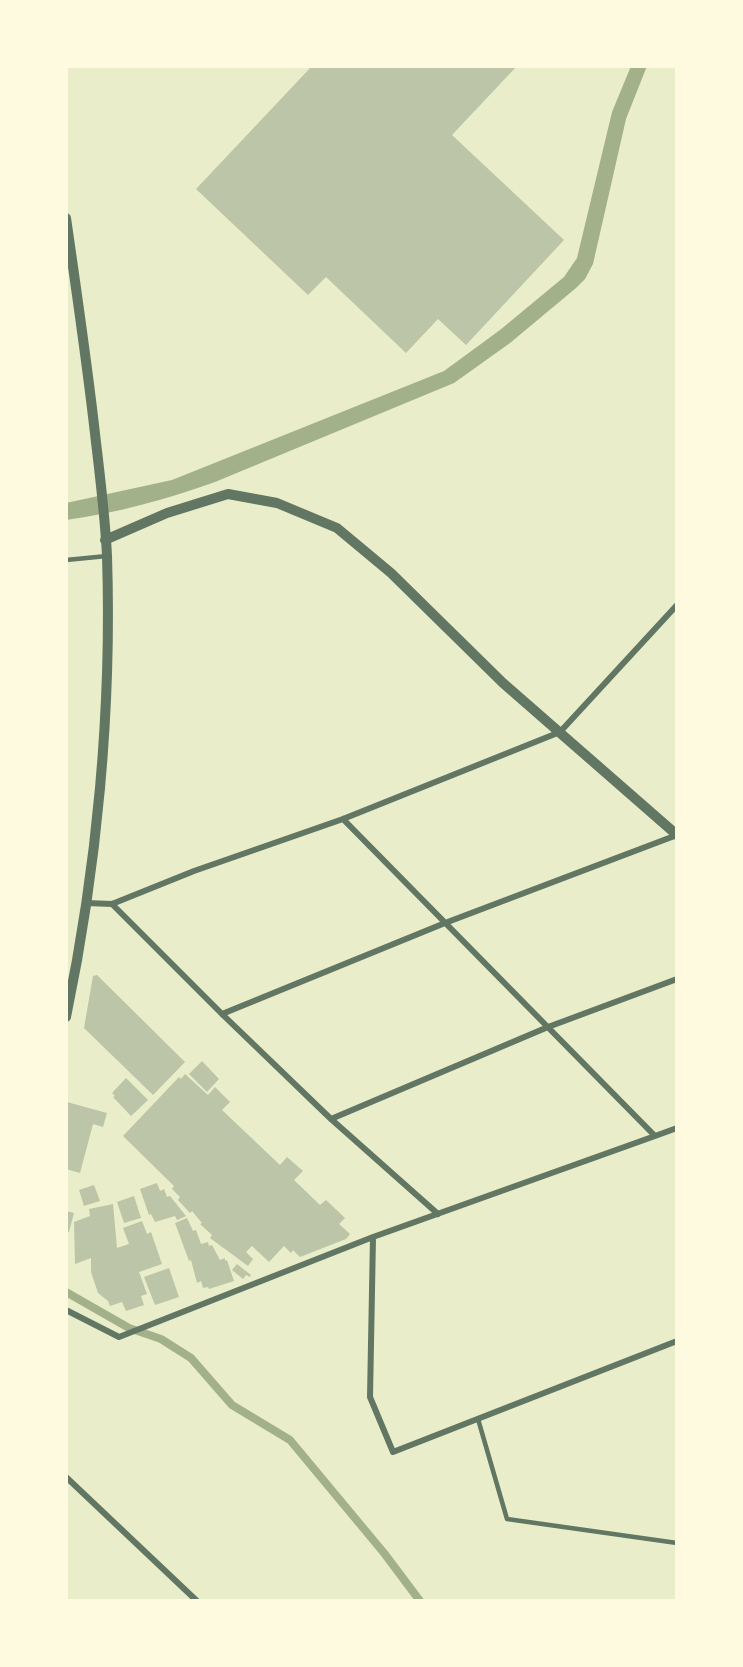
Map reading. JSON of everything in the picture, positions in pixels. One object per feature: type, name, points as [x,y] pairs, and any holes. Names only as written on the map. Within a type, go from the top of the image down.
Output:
[{"type":"street","points":[[66,218],[79,301],[101,483],[107,556],[106,670],[100,795],[86,903],[66,1017]]},
{"type":"street","points":[[105,540],[167,513],[228,494],[277,503],[337,528],[391,573],[503,683],[677,835],[446,923],[222,1014]]},
{"type":"street","points":[[86,903],[112,904],[194,871],[343,819],[560,732],[677,605]]},
{"type":"street","points":[[343,819],[655,1136]]},
{"type":"street","points":[[112,904],[331,1119],[438,1214]]},
{"type":"street","points":[[331,1119],[548,1027],[677,979]]},
{"type":"street","points":[[66,1310],[119,1337],[373,1237],[677,1128]]},
{"type":"street","points":[[373,1237],[370,1397],[393,1452],[677,1341]]},
{"type":"street","points":[[66,1477],[196,1601]]},
{"type":"lane","points":[[66,560],[107,556]]},
{"type":"lane","points":[[478,1419],[507,1519],[677,1543]]},
{"type":"shaded area","points":[[631,66],[647,66],[626,119],[593,264],[585,279],[576,288],[510,343],[454,383],[215,482],[142,505],[66,520],[66,503],[172,480],[444,371],[500,330],[564,277],[577,258],[612,112]]},
{"type":"building","points":[[312,66],[517,66],[452,135],[564,240],[466,345],[438,319],[406,353],[326,277],[308,295],[196,189]]},
{"type":"building","points":[[97,975],[185,1062],[153,1095],[84,1028],[93,976]]},
{"type":"building","points":[[202,1061],[219,1079],[207,1092],[189,1074]]},
{"type":"building","points":[[185,1074],[208,1095],[215,1087],[230,1102],[222,1110],[280,1165],[287,1157],[303,1171],[294,1180],[320,1205],[326,1200],[345,1218],[339,1224],[350,1234],[346,1239],[300,1257],[293,1250],[291,1253],[284,1246],[269,1262],[252,1246],[246,1252],[253,1259],[248,1266],[210,1238],[212,1235],[200,1224],[202,1223],[192,1211],[190,1213],[178,1200],[180,1197],[172,1189],[174,1186],[123,1136],[179,1077],[181,1079]]},
{"type":"building","points":[[126,1078],[148,1100],[131,1116],[112,1093]]},
{"type":"building","points":[[67,1102],[107,1113],[103,1127],[93,1124],[80,1173],[66,1169]]},
{"type":"building","points":[[157,1183],[160,1191],[164,1189],[167,1197],[170,1196],[186,1216],[177,1220],[175,1216],[155,1222],[151,1214],[149,1215],[140,1189]]},
{"type":"building","points":[[94,1185],[100,1201],[84,1206],[79,1190]]},
{"type":"building","points":[[134,1196],[141,1218],[124,1223],[117,1202]]},
{"type":"building","points":[[113,1204],[117,1248],[129,1244],[123,1228],[142,1221],[147,1234],[151,1232],[162,1264],[139,1272],[147,1294],[141,1296],[144,1305],[126,1311],[122,1302],[110,1306],[108,1301],[98,1293],[91,1272],[91,1258],[75,1264],[74,1222],[90,1216],[89,1209]]},
{"type":"building","points":[[66,1211],[74,1213],[69,1232],[66,1232]]},
{"type":"building","points":[[187,1218],[193,1231],[196,1230],[201,1244],[208,1242],[220,1260],[225,1258],[225,1261],[227,1260],[234,1281],[209,1289],[208,1287],[203,1288],[201,1281],[197,1283],[191,1260],[189,1261],[175,1223]]},
{"type":"building","points":[[237,1264],[251,1275],[250,1277],[246,1275],[243,1279],[232,1270]]},
{"type":"building","points":[[169,1268],[179,1297],[155,1305],[144,1277]]},
{"type":"waterway","points":[[66,1292],[129,1328],[161,1339],[191,1358],[232,1405],[290,1440],[384,1553],[420,1601]]}]
